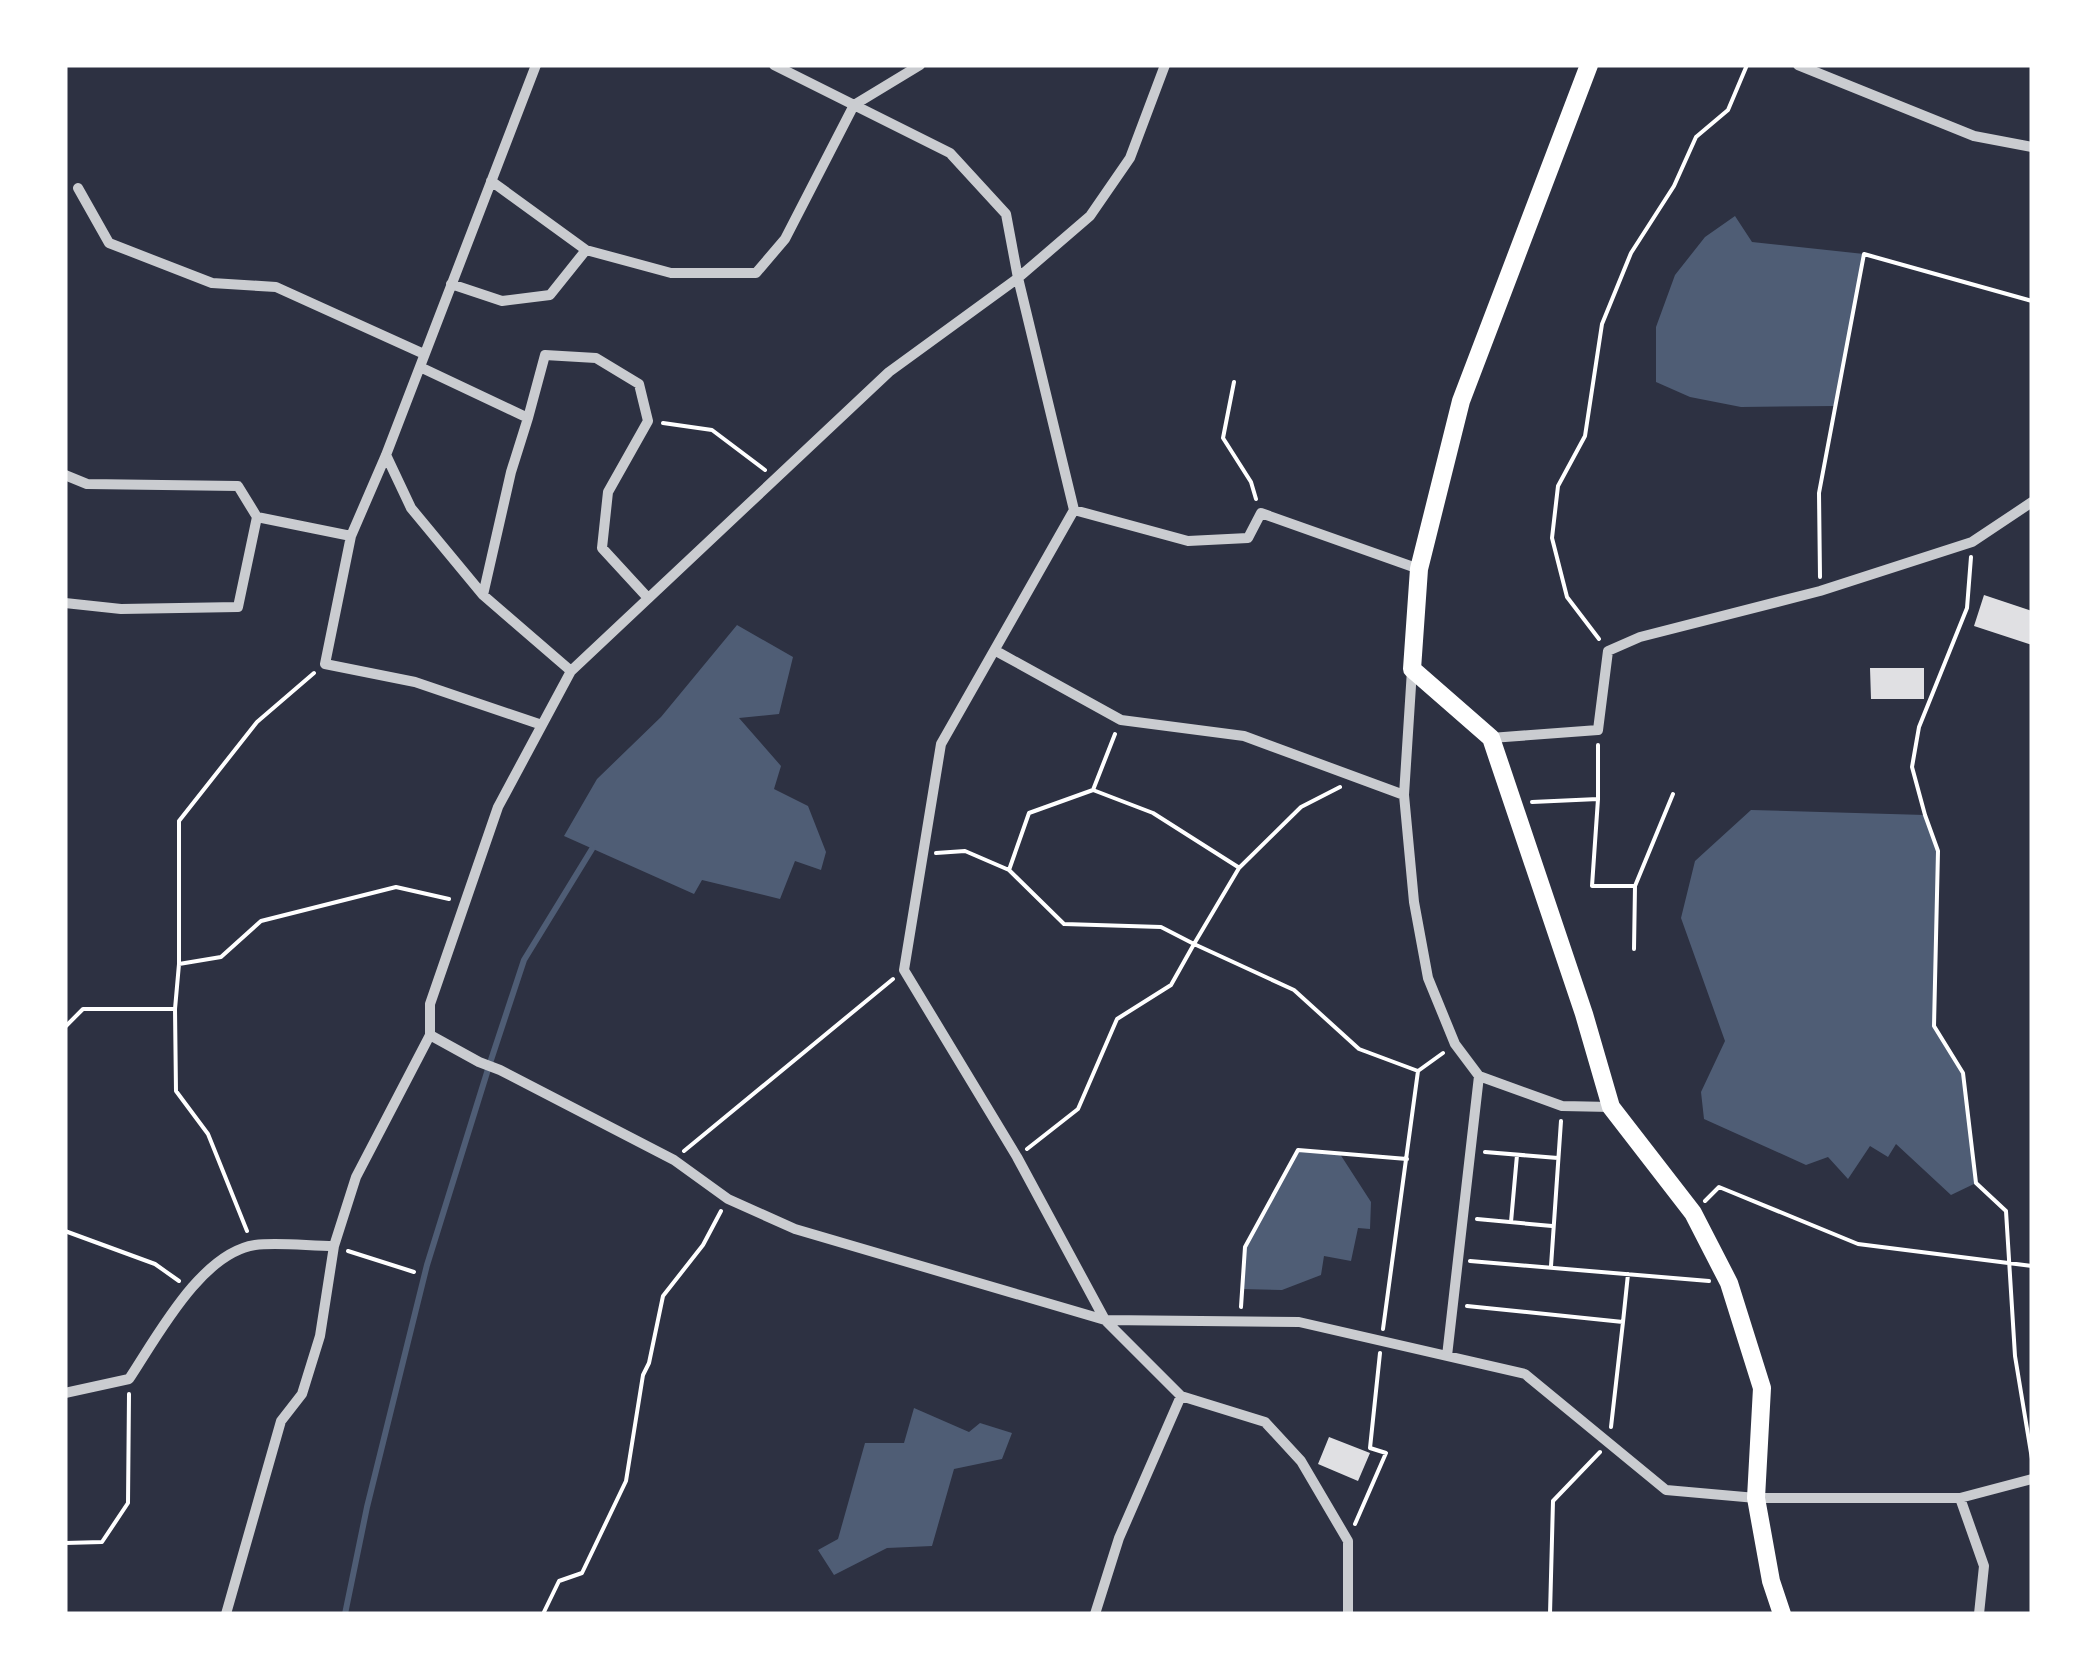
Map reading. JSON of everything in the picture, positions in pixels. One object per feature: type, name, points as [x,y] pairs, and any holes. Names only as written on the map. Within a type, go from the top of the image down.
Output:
[{"type":"main road","points":[[1589,65],[1461,401],[1419,569],[1412,669],[1491,738],[1584,1014],[1611,1107],[1693,1213],[1729,1282],[1762,1388],[1756,1498],[1771,1581],[1782,1614]]},
{"type":"street","points":[[536,65],[351,536],[325,664],[416,682],[542,725]]},
{"type":"street","points":[[774,65],[950,153],[1006,214],[1074,510],[942,744],[904,970],[1017,1156],[1105,1320],[1181,1396],[1264,1422],[1301,1461],[1348,1541],[1348,1614]]},
{"type":"street","points":[[491,181],[586,250],[671,273],[756,273],[785,239],[854,105],[920,65]]},
{"type":"street","points":[[226,1614],[280,1421],[302,1394],[320,1336],[334,1246],[356,1176],[430,1034],[430,1004],[498,807],[571,671],[889,372],[1018,278],[1090,216],[1130,158],[1165,65]]},
{"type":"street","points":[[1798,65],[1974,136],[2032,147]]},
{"type":"street","points":[[78,188],[109,242],[212,282],[276,287],[424,354]]},
{"type":"street","points":[[451,284],[502,301],[550,295],[586,250]]},
{"type":"street","points":[[483,595],[511,472],[545,355],[596,358],[638,384],[648,421],[608,492],[602,548],[648,598]]},
{"type":"street","points":[[420,367],[528,418]]},
{"type":"street","points":[[386,454],[411,508],[483,595],[571,671]]},
{"type":"street","points":[[65,475],[87,484],[238,486],[257,517],[238,608],[121,609],[65,603]]},
{"type":"street","points":[[1491,738],[1598,730],[1608,651],[1640,637],[1820,591],[1972,542],[2032,502]]},
{"type":"street","points":[[1074,510],[1188,542],[1248,538],[1261,512],[1419,569]]},
{"type":"street","points":[[257,517],[351,536]]},
{"type":"street","points":[[996,651],[1121,720],[1244,736],[1404,795]]},
{"type":"street","points":[[1412,669],[1404,795],[1414,902],[1428,978],[1455,1044],[1479,1076],[1562,1106],[1611,1107]]},
{"type":"street","points":[[430,1034],[674,1160],[728,1198],[795,1229],[1105,1320],[1298,1322],[1525,1374],[1666,1490],[1756,1498],[1960,1498],[2032,1478]]},
{"type":"street","points":[[1447,1356],[1479,1076]]},
{"type":"street","points":[[65,1393],[129,1379],[189,1289],[216,1262],[253,1245],[334,1246]]},
{"type":"street","points":[[1096,1614],[1118,1538],[1181,1396]]},
{"type":"street","points":[[1960,1498],[1984,1566],[1979,1614]]},
{"type":"path","points":[[1608,651],[1567,596],[1552,538],[1558,486],[1584,436],[1602,324],[1631,253],[1674,186],[1696,137],[1728,110],[1748,65]]},
{"type":"path","points":[[1820,591],[1819,493],[1864,254],[2032,301]]},
{"type":"path","points":[[1234,382],[1224,438],[1250,482],[1261,512]]},
{"type":"path","points":[[648,421],[712,430],[776,478]]},
{"type":"path","points":[[1972,542],[1967,608],[1920,727],[1912,768],[1938,851],[1934,1026],[1963,1073],[1976,1183],[2006,1211],[2015,1356],[2032,1459]]},
{"type":"path","points":[[253,1245],[208,1134],[176,1090],[179,821],[257,722],[325,664]]},
{"type":"path","points":[[1093,790],[1121,720]]},
{"type":"path","points":[[1598,730],[1592,886],[1635,886]]},
{"type":"path","points":[[1017,1156],[1078,1109],[1117,1020],[1170,985],[1240,868],[1302,806],[1358,778]]},
{"type":"path","points":[[1009,870],[1029,813],[1093,790],[1153,813],[1240,868]]},
{"type":"path","points":[[1634,948],[1635,886],[1673,794]]},
{"type":"path","points":[[1513,803],[1598,799]]},
{"type":"path","points":[[923,854],[964,851],[1009,870],[1064,924],[1161,927],[1294,990],[1359,1049],[1418,1071]]},
{"type":"path","points":[[179,964],[220,957],[260,921],[396,886],[465,903]]},
{"type":"path","points":[[674,1160],[904,970]]},
{"type":"path","points":[[65,1027],[83,1009],[174,1009]]},
{"type":"path","points":[[1348,1541],[1386,1454],[1370,1448],[1418,1071],[1455,1044]]},
{"type":"path","points":[[1550,1268],[1562,1106]]},
{"type":"path","points":[[1242,1290],[1245,1247],[1298,1150],[1407,1159]]},
{"type":"path","points":[[1470,1151],[1558,1158]]},
{"type":"path","points":[[1511,1222],[1516,1154]]},
{"type":"path","points":[[1693,1213],[1719,1187],[1858,1244],[2032,1266]]},
{"type":"path","points":[[543,1614],[559,1581],[582,1573],[626,1481],[643,1375],[650,1363],[663,1296],[703,1245],[728,1198]]},
{"type":"path","points":[[1462,1218],[1554,1226]]},
{"type":"path","points":[[65,1231],[155,1264],[189,1289]]},
{"type":"path","points":[[334,1246],[414,1272]]},
{"type":"path","points":[[1458,1260],[1729,1282]]},
{"type":"path","points":[[1550,1614],[1553,1501],[1610,1442],[1628,1274]]},
{"type":"path","points":[[1453,1304],[1623,1322]]},
{"type":"path","points":[[65,1543],[102,1542],[128,1503],[129,1379]]},
{"type":"water","points":[[1735,216],[1752,242],[1864,254],[1834,406],[1741,407],[1690,397],[1656,382],[1656,327],[1675,275],[1705,237]]},
{"type":"water","points":[[737,625],[793,657],[779,714],[739,718],[781,766],[774,789],[808,806],[826,852],[821,870],[795,861],[780,899],[702,880],[694,894],[564,836],[597,779],[661,717]]},
{"type":"water","points":[[1751,810],[1925,815],[1938,851],[1934,1026],[1963,1073],[1976,1183],[1951,1195],[1896,1144],[1888,1157],[1870,1146],[1848,1179],[1828,1157],[1806,1165],[1704,1119],[1701,1092],[1725,1041],[1681,918],[1695,861]]},
{"type":"water","points":[[1298,1150],[1340,1154],[1371,1202],[1370,1229],[1358,1228],[1351,1261],[1324,1256],[1321,1275],[1282,1290],[1242,1289],[1245,1247]]},
{"type":"water","points":[[914,1408],[969,1432],[980,1423],[1012,1433],[1002,1459],[954,1469],[932,1546],[887,1548],[834,1575],[818,1550],[838,1539],[865,1443],[904,1443]]},
{"type":"building","points":[[1984,595],[2032,611],[2032,645],[1974,626]]},
{"type":"building","points":[[1870,668],[1924,668],[1924,699],[1871,699]]},
{"type":"building","points":[[1329,1437],[1370,1453],[1358,1481],[1318,1464]]},
{"type":"waterway","points":[[345,1614],[367,1507],[427,1265],[489,1066],[524,960],[592,849]]}]
